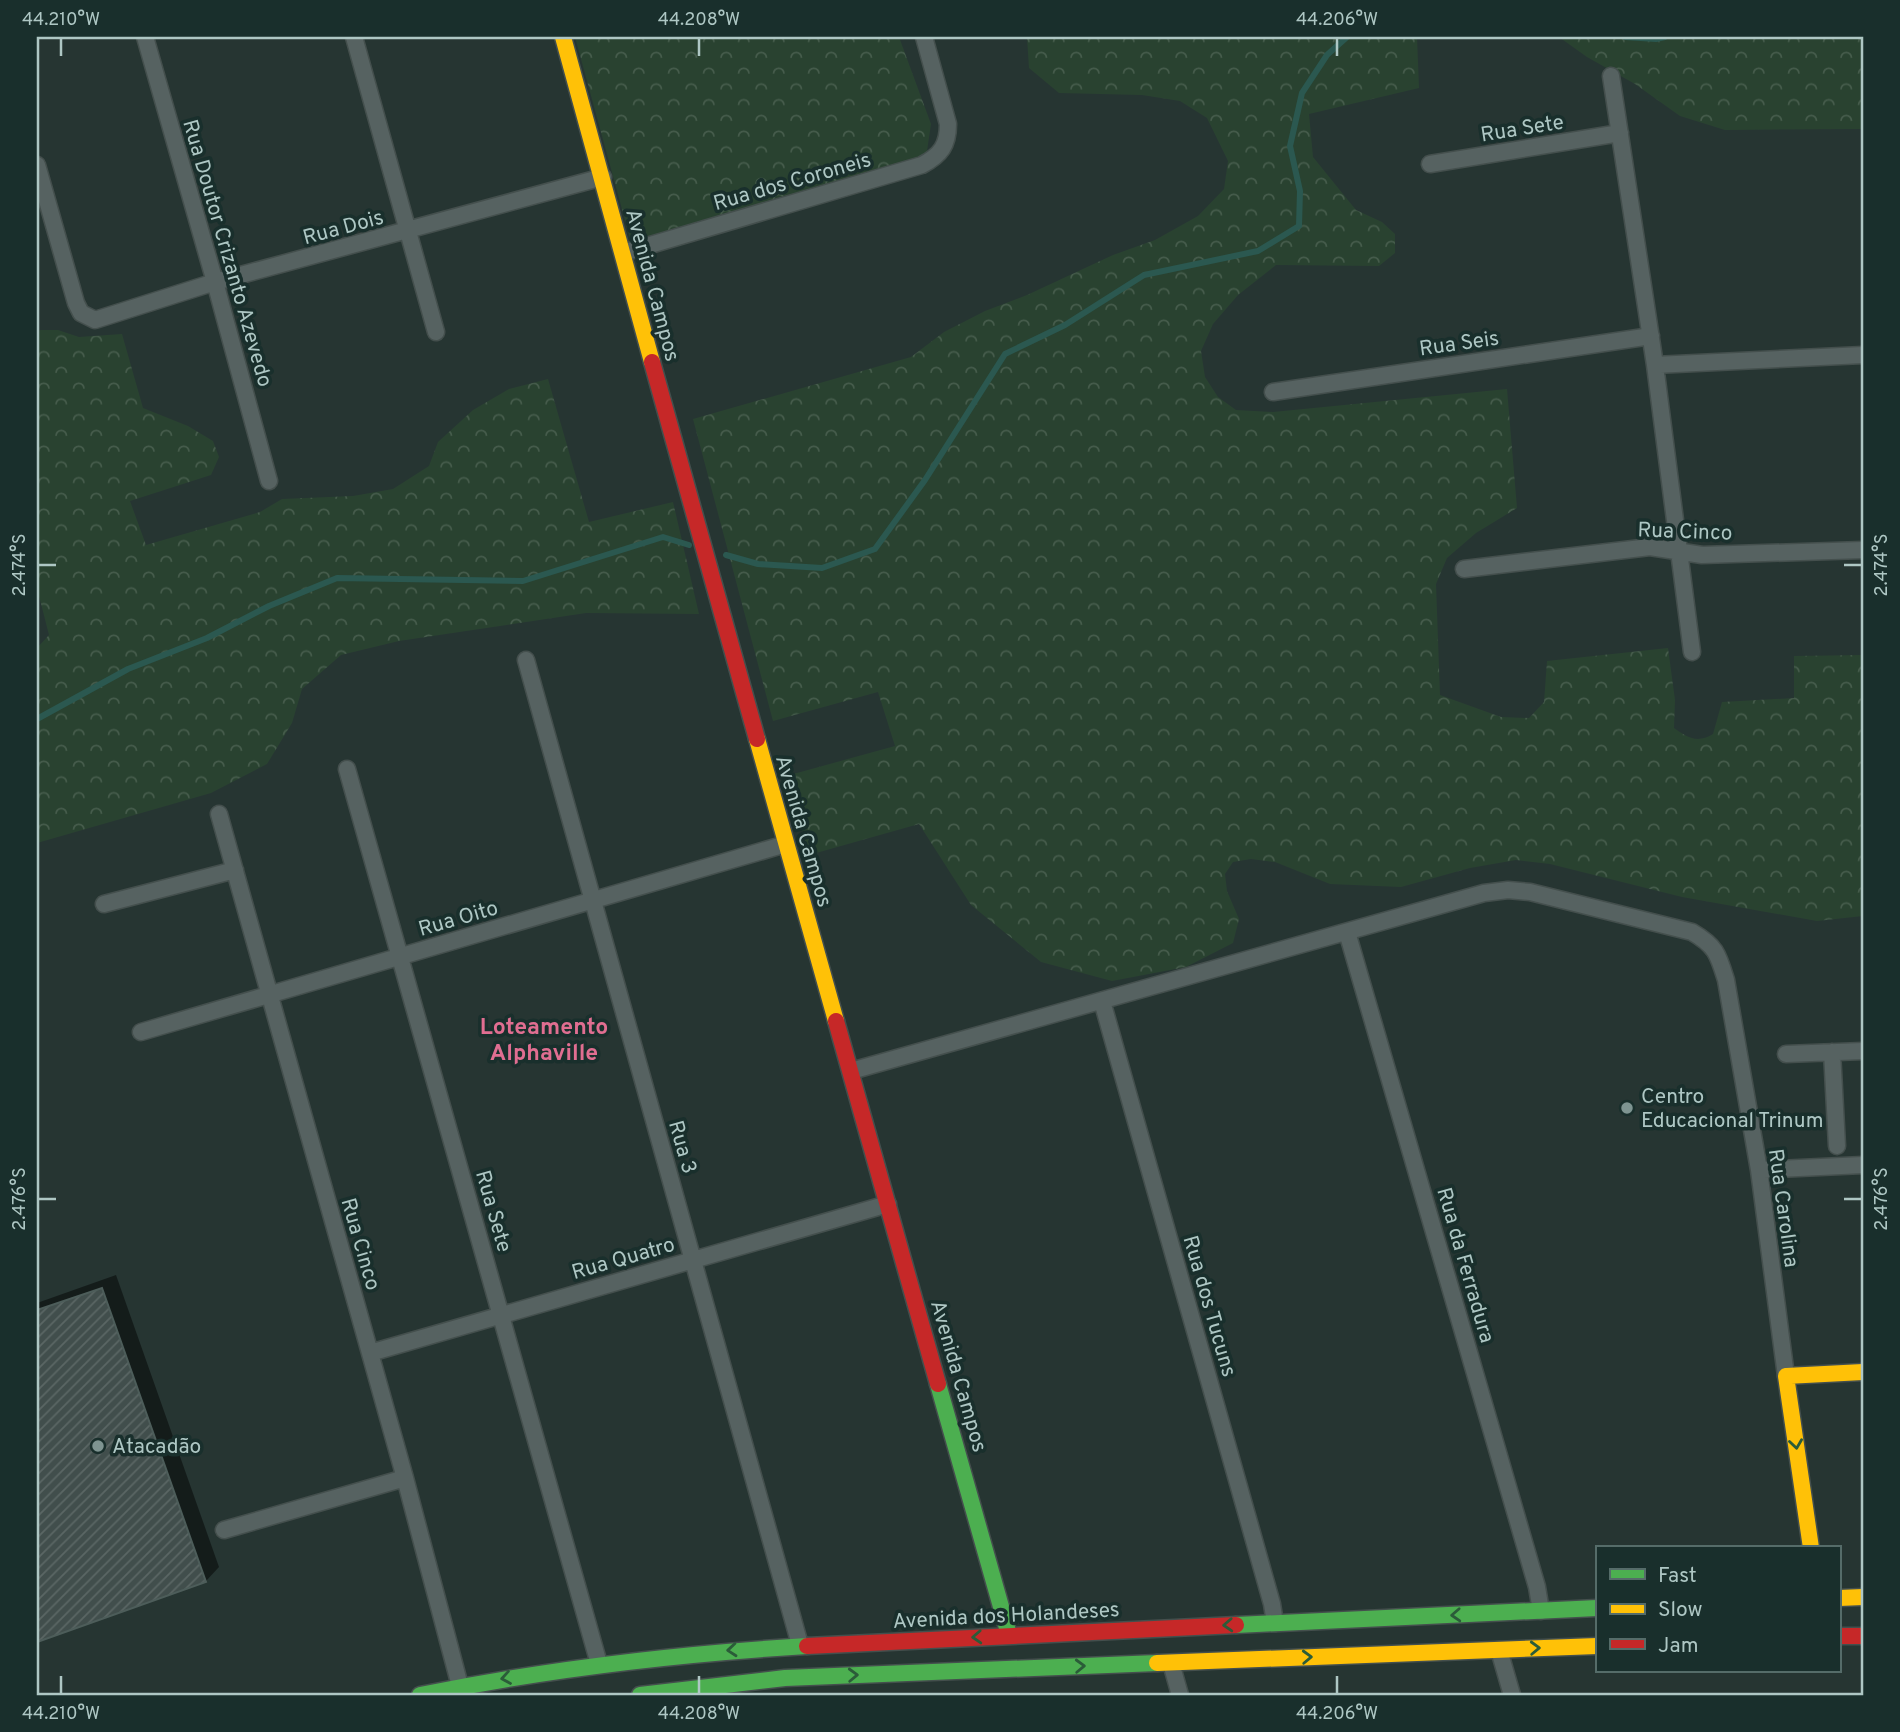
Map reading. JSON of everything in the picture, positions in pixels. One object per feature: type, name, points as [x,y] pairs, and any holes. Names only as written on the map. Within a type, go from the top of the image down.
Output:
[{"type":"main road","name":"Avenida Campos","points":[[563,37],[786,844],[1009,1635]]},
{"type":"main road","points":[[1786,1376],[1863,1372]]},
{"type":"main road","name":"Rua Carolina","points":[[1786,1376],[1811,1546]]},
{"type":"main road","points":[[1840,1598],[1863,1597]]},
{"type":"main road","name":"Avenida dos Holandeses","points":[[420,1695],[599,1664],[800,1645],[1596,1608]]},
{"type":"main road","points":[[1840,1636],[1863,1636]]},
{"type":"main road","points":[[640,1695],[785,1678],[1596,1646]]},
{"type":"street","name":"Rua Doutor Crizanto Azevedo","points":[[145,37],[269,481]]},
{"type":"street","points":[[354,37],[436,332]]},
{"type":"street","name":"Rua dos Coroneis","points":[[623,253],[922,164],[937,157],[948,136],[948,124],[923,37]]},
{"type":"street","points":[[1611,76],[1651,336],[1692,653]]},
{"type":"street","name":"Rua Sete","points":[[1430,164],[1620,134]]},
{"type":"street","name":"Rua Dois","points":[[37,165],[76,303],[80,313],[95,320],[215,282],[603,177]]},
{"type":"street","name":"Rua Seis","points":[[1273,391],[1651,336]]},
{"type":"street","points":[[1655,365],[1863,355]]},
{"type":"street","name":"Rua Cinco","points":[[1464,569],[1650,547],[1702,555],[1863,550]]},
{"type":"street","name":"Rua 3","points":[[526,660],[800,1645]]},
{"type":"street","name":"Rua Sete","points":[[347,769],[599,1664]]},
{"type":"street","name":"Rua Cinco","points":[[219,814],[405,1478],[460,1686]]},
{"type":"street","name":"Rua Oito","points":[[141,1032],[786,844]]},
{"type":"street","points":[[104,904],[234,870]]},
{"type":"street","name":"Rua Carolina","points":[[851,1071],[1484,893],[1508,890],[1530,892],[1692,932],[1706,940],[1717,952],[1726,980],[1759,1170],[1786,1376]]},
{"type":"street","name":"Rua da Ferradura","points":[[1347,932],[1537,1587],[1541,1611]]},
{"type":"street","name":"Rua dos Tucuns","points":[[1102,1001],[1275,1623]]},
{"type":"street","points":[[1786,1054],[1863,1051]]},
{"type":"street","points":[[1832,1052],[1837,1146]]},
{"type":"street","points":[[1759,1170],[1863,1165]]},
{"type":"street","name":"Rua Quatro","points":[[370,1353],[888,1203]]},
{"type":"street","points":[[224,1530],[405,1478]]},
{"type":"street","points":[[1499,1650],[1512,1695]]},
{"type":"street","points":[[1171,1663],[1181,1695]]},
{"type":"green space","points":[[575,37],[899,37],[931,124],[927,151],[922,159],[631,242]]},
{"type":"green space","points":[[1027,37],[1417,37],[1419,88],[1309,114],[1313,157],[1356,210],[1382,222],[1395,234],[1395,253],[1379,266],[1276,265],[1238,295],[1213,324],[1201,351],[1205,377],[1218,397],[1236,410],[1273,412],[1507,389],[1517,508],[1476,533],[1447,558],[1436,584],[1440,695],[1501,717],[1529,718],[1544,702],[1547,661],[1668,648],[1675,700],[1674,728],[1688,736],[1702,739],[1713,734],[1722,702],[1794,698],[1794,656],[1863,655],[1863,916],[1817,921],[1682,897],[1550,864],[1516,860],[1470,868],[1401,887],[1330,884],[1275,862],[1251,859],[1233,862],[1225,874],[1227,891],[1239,919],[1233,943],[1186,967],[1112,981],[1041,962],[971,905],[919,824],[809,855],[786,776],[895,746],[878,692],[773,721],[693,419],[911,357],[944,332],[985,311],[1027,295],[1113,255],[1155,240],[1198,216],[1224,189],[1228,161],[1207,118],[1180,101],[1142,95],[1059,93],[1029,68]]},
{"type":"green space","points":[[1559,37],[1863,37],[1863,129],[1725,130],[1680,116],[1635,84],[1587,57]]},
{"type":"green space","points":[[58,330],[79,337],[122,334],[143,408],[188,426],[213,441],[219,457],[211,475],[130,501],[146,545],[260,512],[282,499],[353,496],[393,489],[429,466],[438,442],[473,410],[509,389],[548,379],[589,522],[673,502],[699,614],[586,613],[399,641],[341,655],[302,689],[292,723],[267,764],[211,793],[37,843],[37,648],[49,635],[37,588],[37,331]]},
{"type":"building","name":"Atacadão","points":[[102,1288],[206,1582],[37,1642],[37,1310]]},
{"type":"waterway","points":[[726,555],[758,564],[822,568],[875,549],[925,480],[1005,354],[1065,325],[1144,275],[1258,251],[1299,226],[1300,191],[1290,146],[1302,93],[1327,55],[1347,37]]},
{"type":"waterway","points":[[1625,37],[1665,37]]},
{"type":"waterway","points":[[37,719],[128,669],[207,638],[269,606],[337,578],[523,581],[663,537],[689,545]]},
{"type":"traffic: fast","points":[[938,1384],[1009,1635]]},
{"type":"traffic: fast","points":[[1236,1625],[1596,1608]]},
{"type":"traffic: fast","points":[[420,1695],[613,1664],[807,1646]]},
{"type":"traffic: fast","points":[[640,1695],[785,1678],[1157,1663]]},
{"type":"traffic: slow","points":[[563,37],[652,362]]},
{"type":"traffic: slow","points":[[757,739],[836,1021]]},
{"type":"traffic: slow","points":[[1811,1546],[1786,1376],[1863,1372]]},
{"type":"traffic: slow","points":[[1840,1598],[1863,1597]]},
{"type":"traffic: slow","points":[[1157,1663],[1596,1646]]},
{"type":"traffic: jam","points":[[652,362],[757,739]]},
{"type":"traffic: jam","points":[[836,1021],[938,1384]]},
{"type":"traffic: jam","points":[[807,1646],[1236,1625]]},
{"type":"traffic: jam","points":[[1840,1636],[1863,1636]]},
{"type":"place","name":"Centro Educacional Trinum","points":[[1627,1108]]},
{"type":"place","name":"Atacadão","points":[[98,1446]]},
{"type":"district","name":"Loteamento Alphaville","points":[[544,1039]]}]
